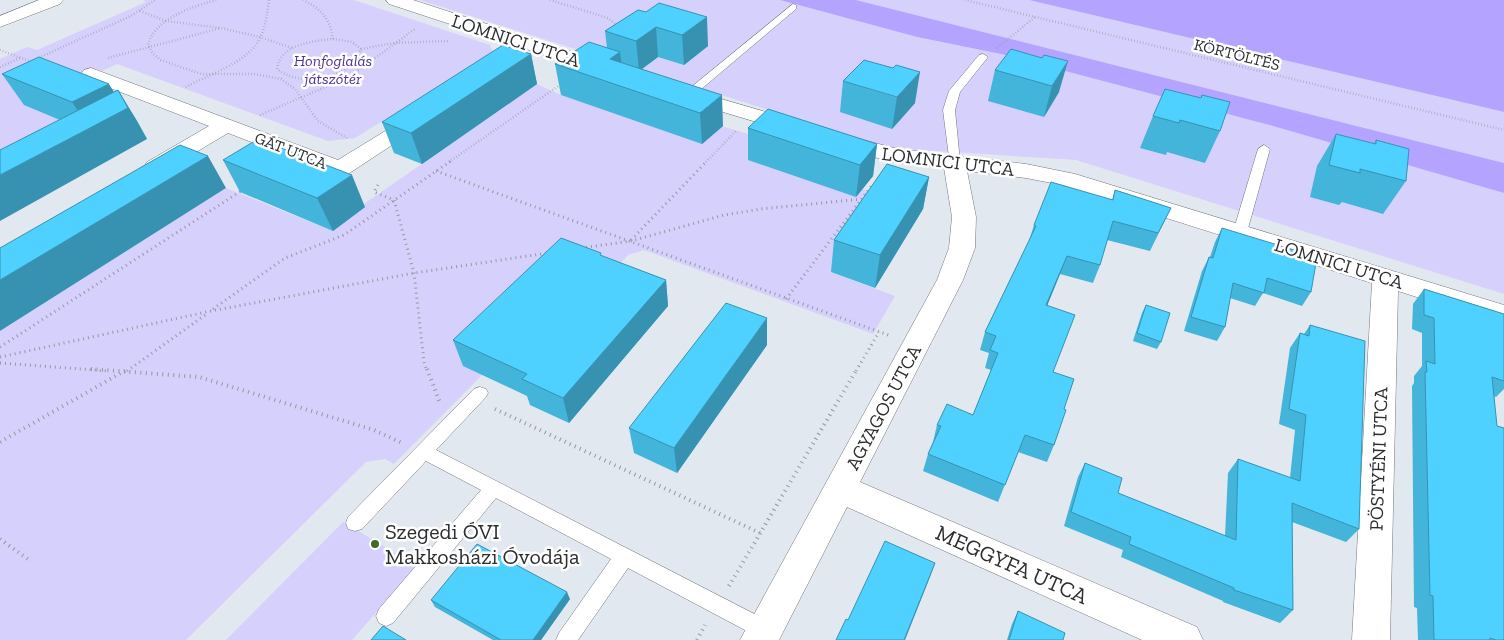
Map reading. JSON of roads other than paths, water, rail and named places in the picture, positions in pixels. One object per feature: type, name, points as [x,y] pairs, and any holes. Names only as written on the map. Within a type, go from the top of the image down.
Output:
[{"type":"street","points":[[0,22],[54,0]]},
{"type":"street","name":"LOMNICI UTCA","points":[[394,0],[625,76]]},
{"type":"street","points":[[512,58],[531,45]]},
{"type":"street","name":"GÁT UTCA","points":[[97,67],[231,127],[340,169],[440,104]]},
{"type":"street","name":"LOMNICI UTCA","points":[[679,92],[897,156],[1026,171],[1067,179],[1504,314]]},
{"type":"street","points":[[135,178],[231,127]]},
{"type":"street","name":"AGYAGOS UTCA","points":[[762,635],[950,280],[962,248],[964,216],[954,162]]},
{"type":"street","name":"PÖSTYÉNI UTCA","points":[[1371,640],[1384,277]]},
{"type":"street","name":"MEGGYFA UTCA","points":[[840,488],[1184,640]]},
{"type":"lane","points":[[679,92],[793,7]]},
{"type":"lane","points":[[954,162],[949,110],[955,91],[983,57]]},
{"type":"lane","points":[[1240,232],[1264,149]]},
{"type":"lane","points":[[355,523],[477,397]]},
{"type":"lane","points":[[424,452],[717,605],[762,635]]},
{"type":"lane","points":[[386,616],[494,488]]},
{"type":"lane","points":[[566,640],[625,556]]},
{"type":"place","name":"Szegedi ÓVI Makkosházi Óvodája","points":[[375,544]]},
{"type":"park label","name":"Honfoglalás játszótér","points":[[333,69]]}]
